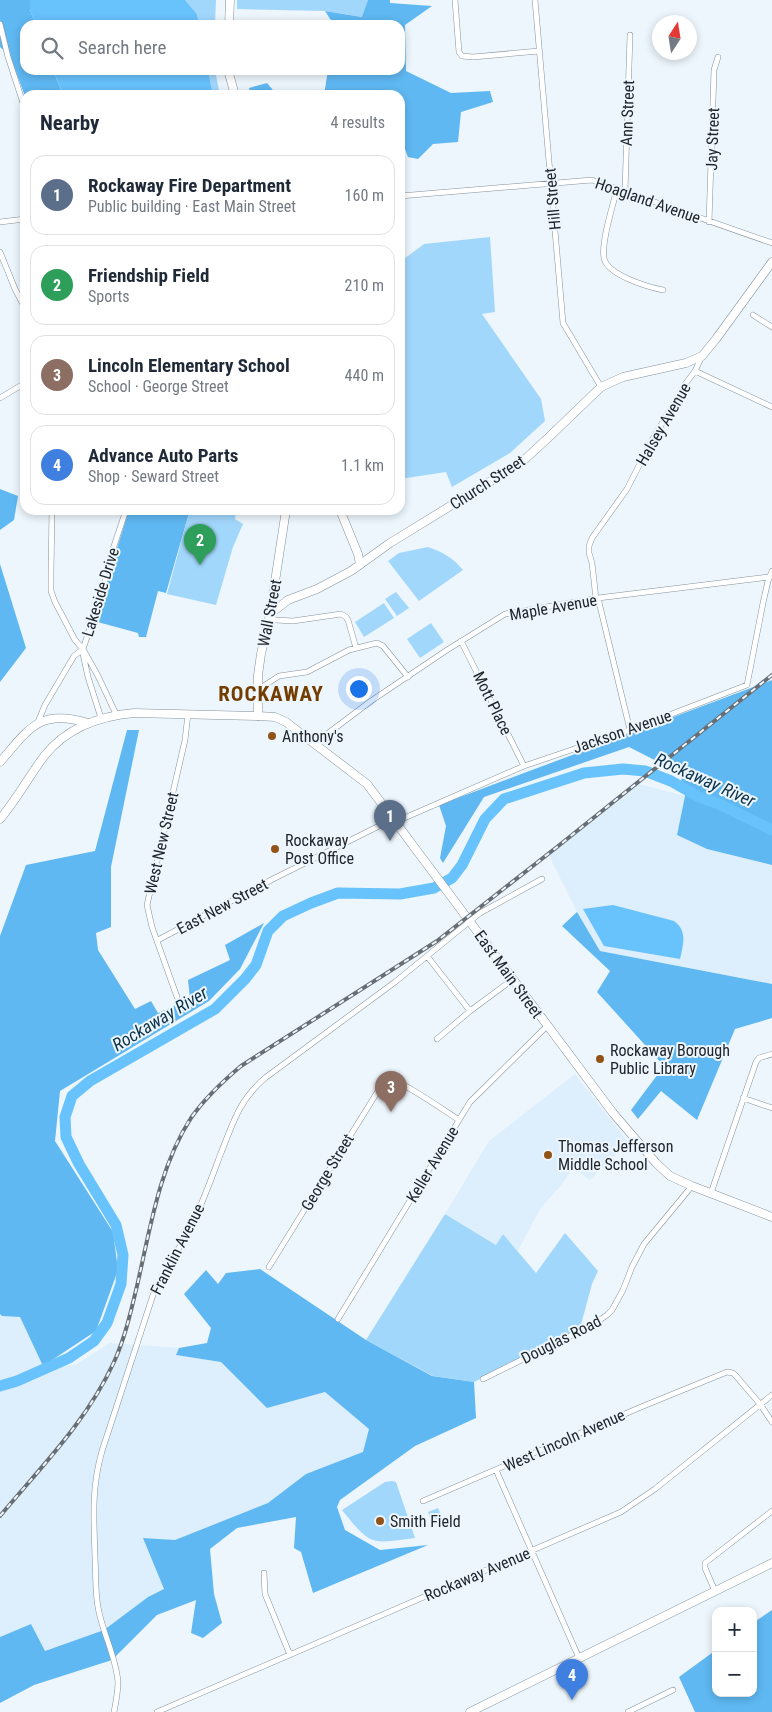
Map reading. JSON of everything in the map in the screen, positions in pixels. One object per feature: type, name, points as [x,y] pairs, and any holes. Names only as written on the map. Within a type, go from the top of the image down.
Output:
[{"type":"main road","points":[[229,20],[230,0]]},
{"type":"main road","points":[[229,75],[234,90]]},
{"type":"main road","name":"Halsey Avenue","points":[[702,356],[772,262]]},
{"type":"main road","name":"Church Street","points":[[270,616],[288,600],[339,578],[390,543],[523,461],[601,387],[623,377],[686,363],[702,356]]},
{"type":"main road","name":"Wall Street","points":[[258,716],[258,675],[274,594],[285,515]]},
{"type":"main road","points":[[342,515],[358,554],[360,564]]},
{"type":"main road","points":[[274,594],[288,600]]},
{"type":"main road","name":"East Main Street","points":[[0,819],[45,755],[63,738],[88,723],[101,718],[116,714],[146,713],[281,718],[367,784],[512,980],[643,1150],[664,1171],[692,1186],[772,1217]]},
{"type":"main road","points":[[0,762],[19,739],[38,722],[76,719],[88,723]]},
{"type":"main road","points":[[470,1712],[772,1563]]},
{"type":"street","points":[[455,0],[459,52],[462,56],[473,57],[539,51]]},
{"type":"street","name":"Hill Street","points":[[536,0],[563,323],[601,387]]},
{"type":"street","points":[[0,24],[20,94]]},
{"type":"street","name":"Ann Street","points":[[625,191],[630,35]]},
{"type":"street","name":"Jay Street","points":[[709,222],[714,70],[718,58]]},
{"type":"street","name":"Hoagland Avenue","points":[[405,196],[592,180],[772,243]]},
{"type":"street","points":[[617,189],[604,244],[605,261],[608,267],[618,274],[649,287],[664,290]]},
{"type":"street","points":[[0,222],[20,220]]},
{"type":"street","points":[[0,252],[20,298]]},
{"type":"street","points":[[753,316],[772,327]]},
{"type":"street","name":"Halsey Avenue","points":[[630,730],[597,598],[589,546],[592,538],[627,489],[651,442],[695,371],[702,356]]},
{"type":"street","points":[[695,371],[772,407]]},
{"type":"street","points":[[0,398],[20,386]]},
{"type":"street","points":[[52,515],[51,590],[60,614],[82,649],[116,714]]},
{"type":"street","name":"Lakeside Drive","points":[[38,722],[45,705],[74,656],[82,649],[103,590],[110,558],[124,515]]},
{"type":"street","points":[[770,577],[772,571]]},
{"type":"street","name":"Maple Avenue","points":[[315,743],[371,701],[505,614],[597,598],[770,577]]},
{"type":"street","name":"Jackson Avenue","points":[[394,820],[402,819],[524,766],[630,730],[747,685],[770,577]]},
{"type":"street","points":[[270,616],[276,620],[293,621],[342,614],[348,620],[356,648]]},
{"type":"street","name":"Mott Place","points":[[461,641],[524,766]]},
{"type":"street","points":[[259,689],[280,676],[307,672],[356,648],[380,644],[408,677]]},
{"type":"street","points":[[82,649],[88,677],[101,718]]},
{"type":"street","name":"West New Street","points":[[178,998],[152,927],[147,905],[185,740],[188,714]]},
{"type":"street","name":"East New Street","points":[[158,940],[272,880],[394,820]]},
{"type":"street","name":"Franklin Avenue","points":[[114,1712],[118,1684],[117,1675],[98,1606],[94,1491],[102,1451],[157,1284],[190,1229],[232,1122],[250,1092],[265,1078],[381,993],[480,913],[542,879]]},
{"type":"street","points":[[427,956],[470,1011]]},
{"type":"street","points":[[437,1039],[470,1011],[512,980]]},
{"type":"street","name":"Keller Avenue","points":[[338,1319],[470,1102],[547,1026]]},
{"type":"street","points":[[711,1193],[757,1060],[772,1054]]},
{"type":"street","name":"George Street","points":[[269,1267],[386,1078],[390,1078],[408,1088],[459,1120]]},
{"type":"street","points":[[743,1098],[772,1108]]},
{"type":"street","name":"Douglas Road","points":[[483,1379],[592,1325],[608,1315],[618,1300],[644,1244],[692,1186]]},
{"type":"street","name":"West Lincoln Avenue","points":[[423,1502],[640,1407],[727,1372],[733,1373],[760,1404]]},
{"type":"street","name":"Rockaway Avenue","points":[[158,1712],[628,1508],[655,1489],[772,1395]]},
{"type":"street","points":[[760,1404],[772,1422]]},
{"type":"street","points":[[496,1470],[522,1530],[533,1550],[543,1578],[579,1658]]},
{"type":"street","points":[[715,1591],[705,1564],[772,1511]]},
{"type":"street","points":[[264,1573],[265,1594],[290,1655]]},
{"type":"street","points":[[628,1712],[673,1690]]},
{"type":"shaded area","points":[[0,0],[30,0],[30,10],[34,20],[20,20],[20,75],[55,75],[61,90],[23,90],[10,56],[0,47]]},
{"type":"shaded area","points":[[30,0],[185,0],[197,14],[198,20],[34,20],[30,10]]},
{"type":"shaded area","points":[[185,0],[216,0],[215,20],[198,20],[197,14]]},
{"type":"shaded area","points":[[237,0],[368,0],[363,17],[325,11],[237,9]]},
{"type":"shaded area","points":[[368,0],[390,0],[390,3],[432,6],[405,25],[405,20],[331,20],[325,11],[362,17]]},
{"type":"shaded area","points":[[405,25],[406,71],[451,93],[490,91],[493,102],[461,112],[458,142],[433,144],[418,159],[408,157],[405,149],[405,90],[325,90],[327,75],[405,75]]},
{"type":"shaded area","points":[[55,75],[209,75],[212,90],[61,90]]},
{"type":"shaded area","points":[[209,75],[216,75],[219,90],[212,90]]},
{"type":"shaded area","points":[[267,83],[273,90],[250,90],[249,88]]},
{"type":"shaded area","points":[[490,237],[495,312],[482,314],[541,399],[545,421],[510,453],[452,487],[446,472],[405,478],[405,258],[424,244]]},
{"type":"shaded area","points":[[0,489],[18,496],[14,520],[0,530]]},
{"type":"shaded area","points":[[127,515],[188,515],[166,593],[158,591],[146,637],[139,637],[138,633],[94,621]]},
{"type":"shaded area","points":[[188,515],[235,515],[235,519],[243,524],[233,547],[216,605],[167,594]]},
{"type":"shaded area","points":[[428,547],[447,556],[463,570],[419,601],[388,561],[399,553]]},
{"type":"shaded area","points":[[0,564],[26,648],[0,682]]},
{"type":"shaded area","points":[[396,592],[409,608],[397,616],[385,599]]},
{"type":"shaded area","points":[[384,603],[394,618],[364,637],[355,622]]},
{"type":"shaded area","points":[[431,623],[444,642],[420,658],[407,639]]},
{"type":"shaded area","points":[[772,680],[772,865],[707,849],[677,835],[685,796],[680,773],[629,747],[484,797],[443,863],[440,858],[446,826],[439,805]]},
{"type":"shaded area","points":[[127,730],[139,730],[111,867],[111,927],[96,933],[98,950],[135,1009],[151,1001],[158,1013],[190,999],[188,980],[230,960],[225,945],[264,923],[240,969],[209,1001],[60,1091],[55,1141],[113,1232],[118,1270],[96,1331],[43,1366],[20,1317],[2,1316],[0,1314],[0,936],[26,865],[95,851]]},
{"type":"shaded area","points":[[634,783],[685,796],[677,835],[707,849],[772,865],[772,984],[600,951],[577,912],[547,852]]},
{"type":"shaded area","points":[[613,905],[674,921],[683,934],[680,959],[604,946],[583,909]]},
{"type":"shaded area","points":[[577,912],[600,951],[772,984],[772,1018],[735,1029],[697,1120],[661,1091],[638,1119],[631,1110],[664,1066],[597,992],[610,971],[562,926]]},
{"type":"shaded area","name":"Thomas Jefferson Middle School","points":[[575,1074],[628,1142],[590,1180],[573,1168],[540,1209],[518,1251],[503,1234],[497,1245],[445,1214],[489,1141]]},
{"type":"shaded area","points":[[445,1214],[496,1245],[503,1234],[536,1273],[565,1233],[598,1271],[592,1284],[579,1332],[474,1382],[433,1376],[366,1340]]},
{"type":"shaded area","points":[[260,1269],[366,1340],[432,1376],[474,1382],[476,1418],[415,1446],[340,1500],[337,1507],[345,1530],[380,1550],[428,1545],[313,1593],[301,1552],[294,1548],[296,1517],[237,1528],[210,1549],[214,1594],[222,1623],[203,1638],[191,1633],[196,1600],[157,1615],[112,1660],[34,1685],[0,1703],[0,1637],[31,1624],[45,1651],[104,1630],[148,1597],[164,1589],[143,1538],[175,1540],[268,1503],[306,1474],[363,1452],[369,1429],[325,1392],[267,1408],[221,1362],[176,1355],[179,1348],[207,1343],[211,1328],[184,1294],[206,1270],[218,1284],[226,1273]]},
{"type":"shaded area","points":[[0,1314],[2,1316],[20,1317],[43,1366],[75,1365],[110,1343],[179,1348],[177,1355],[221,1362],[267,1408],[325,1392],[369,1429],[363,1453],[306,1474],[268,1503],[175,1540],[144,1538],[164,1589],[148,1597],[104,1630],[45,1651],[31,1624],[0,1637]]},
{"type":"shaded area","name":"Smith Field","points":[[385,1482],[396,1482],[415,1538],[389,1541],[372,1540],[359,1530],[342,1510]]},
{"type":"shaded area","points":[[438,1508],[442,1517],[434,1521],[431,1520],[428,1512]]},
{"type":"shaded area","points":[[772,1610],[772,1712],[695,1712],[679,1677],[712,1653],[712,1697],[757,1697],[757,1620]]},
{"type":"waterway","name":"Rockaway River","points":[[0,1386],[17,1381],[69,1358],[94,1341],[107,1323],[121,1284],[123,1255],[116,1225],[79,1164],[66,1137],[65,1117],[72,1096],[90,1081],[215,1009],[256,965],[268,931],[283,916],[338,893],[400,894],[434,888],[452,878],[462,865],[485,819],[504,799],[584,773],[623,769],[645,771],[671,781],[699,797],[719,804],[772,830]]},
{"type":"railway","points":[[0,1516],[77,1424],[103,1384],[114,1362],[130,1315],[151,1221],[163,1178],[180,1137],[191,1118],[208,1097],[241,1066],[437,941],[772,675]]},
{"type":"place","name":"Friendship Field","points":[[200,565]]},
{"type":"place","name":"Anthony's","points":[[272,736]]},
{"type":"place","name":"Rockaway Fire Department","points":[[390,841]]},
{"type":"place","name":"Rockaway Post Office","points":[[275,849]]},
{"type":"place","name":"Rockaway Borough Public Library","points":[[600,1059]]},
{"type":"place","name":"Lincoln Elementary School","points":[[391,1112]]},
{"type":"place","name":"Thomas Jefferson Middle School","points":[[548,1155]]},
{"type":"place","name":"Smith Field","points":[[380,1521]]},
{"type":"place","name":"Advance Auto Parts","points":[[572,1700]]},
{"type":"district","name":"ROCKAWAY","points":[[271,694]]}]
